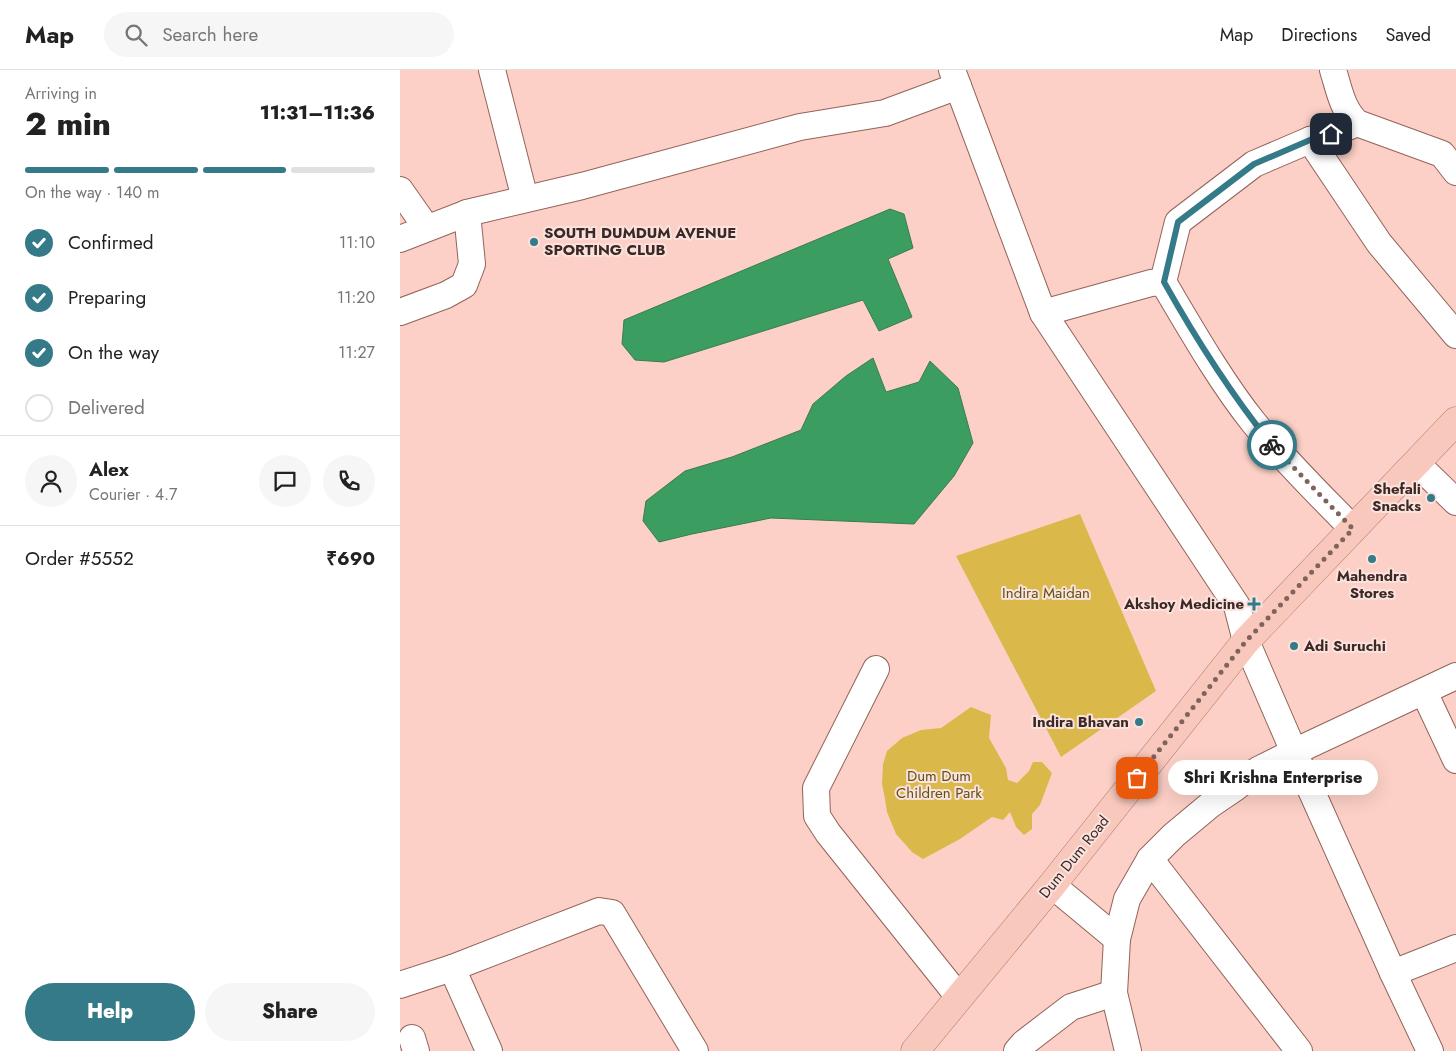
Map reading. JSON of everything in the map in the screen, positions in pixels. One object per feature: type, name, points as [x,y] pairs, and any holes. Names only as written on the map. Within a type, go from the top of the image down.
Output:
[{"type":"main road","name":"Dum Dum Road","points":[[914,1051],[1052,886],[1246,641],[1456,421]]},
{"type":"street","points":[[492,70],[526,199]]},
{"type":"street","points":[[1334,70],[1345,108],[1357,123],[1442,154],[1456,172]]},
{"type":"street","points":[[400,239],[426,227],[467,213],[582,186],[800,127],[885,113],[955,78],[1043,313],[1237,606],[1246,641],[1294,752],[1393,974],[1430,1051]]},
{"type":"street","points":[[1353,529],[1278,452],[1253,421],[1215,366],[1164,282],[1178,222],[1254,164],[1310,140],[1331,134],[1357,123]]},
{"type":"street","points":[[1310,140],[1379,243],[1456,335],[1448,344],[1456,351]]},
{"type":"street","points":[[400,190],[426,227]]},
{"type":"street","points":[[400,312],[446,295],[464,284],[472,264],[467,213]]},
{"type":"street","points":[[1043,313],[1151,283],[1164,282]]},
{"type":"street","points":[[1416,463],[1456,502]]},
{"type":"street","points":[[876,669],[816,788],[817,816],[828,834],[959,997]]},
{"type":"street","points":[[1128,1051],[1114,993],[1117,939],[1127,900],[1150,859],[1210,804],[1236,788],[1258,770],[1456,676]]},
{"type":"street","points":[[1424,692],[1456,760]]},
{"type":"street","points":[[1150,859],[1299,1051]]},
{"type":"street","points":[[1052,886],[1117,939]]},
{"type":"street","points":[[400,985],[452,968],[599,911],[612,913],[695,1051]]},
{"type":"street","points":[[1393,974],[1456,948]]},
{"type":"street","points":[[452,968],[489,1051]]},
{"type":"street","points":[[1017,1051],[1071,1007],[1114,993]]},
{"type":"green space","name":"Indira Maidan","points":[[1080,514],[1156,691],[1061,757],[956,556]]},
{"type":"green space","name":"Dum Dum Children Park","points":[[971,707],[991,715],[989,738],[1006,768],[1008,780],[1017,783],[1029,771],[1033,762],[1042,762],[1052,773],[1040,805],[1032,814],[1032,829],[1024,835],[1016,827],[1010,812],[1003,820],[992,817],[960,839],[923,859],[912,852],[896,834],[887,812],[882,784],[883,764],[887,751],[902,738],[921,730],[941,728]]},
{"type":"shaded area","points":[[890,209],[904,214],[913,248],[888,259],[912,317],[879,331],[863,300],[664,362],[635,360],[622,344],[624,320]]},
{"type":"shaded area","points":[[873,358],[886,392],[919,382],[930,361],[958,388],[973,443],[954,476],[914,524],[771,518],[659,542],[643,521],[646,501],[685,471],[732,457],[801,430],[813,404],[846,376]]},
{"type":"way so far","points":[[1137,778],[1246,641],[1353,529],[1272,445]]},
{"type":"place","name":"SOUTH DUMDUM AVENUE SPORTING CLUB","points":[[534,242]]},
{"type":"place","name":"Shefali Snacks","points":[[1431,498]]},
{"type":"place","name":"Mahendra Stores","points":[[1372,559]]},
{"type":"place","name":"Akshoy Medicine","points":[[1254,604]]},
{"type":"place","name":"Adi Suruchi","points":[[1294,646]]},
{"type":"place","name":"Indira Bhavan","points":[[1139,722]]},
{"type":"place","name":"Shri Krishna Enterprise","points":[[1137,778]]},
{"type":"route","points":[[1272,445],[1215,366],[1164,282],[1178,222],[1254,164],[1310,140],[1331,134]]}]
